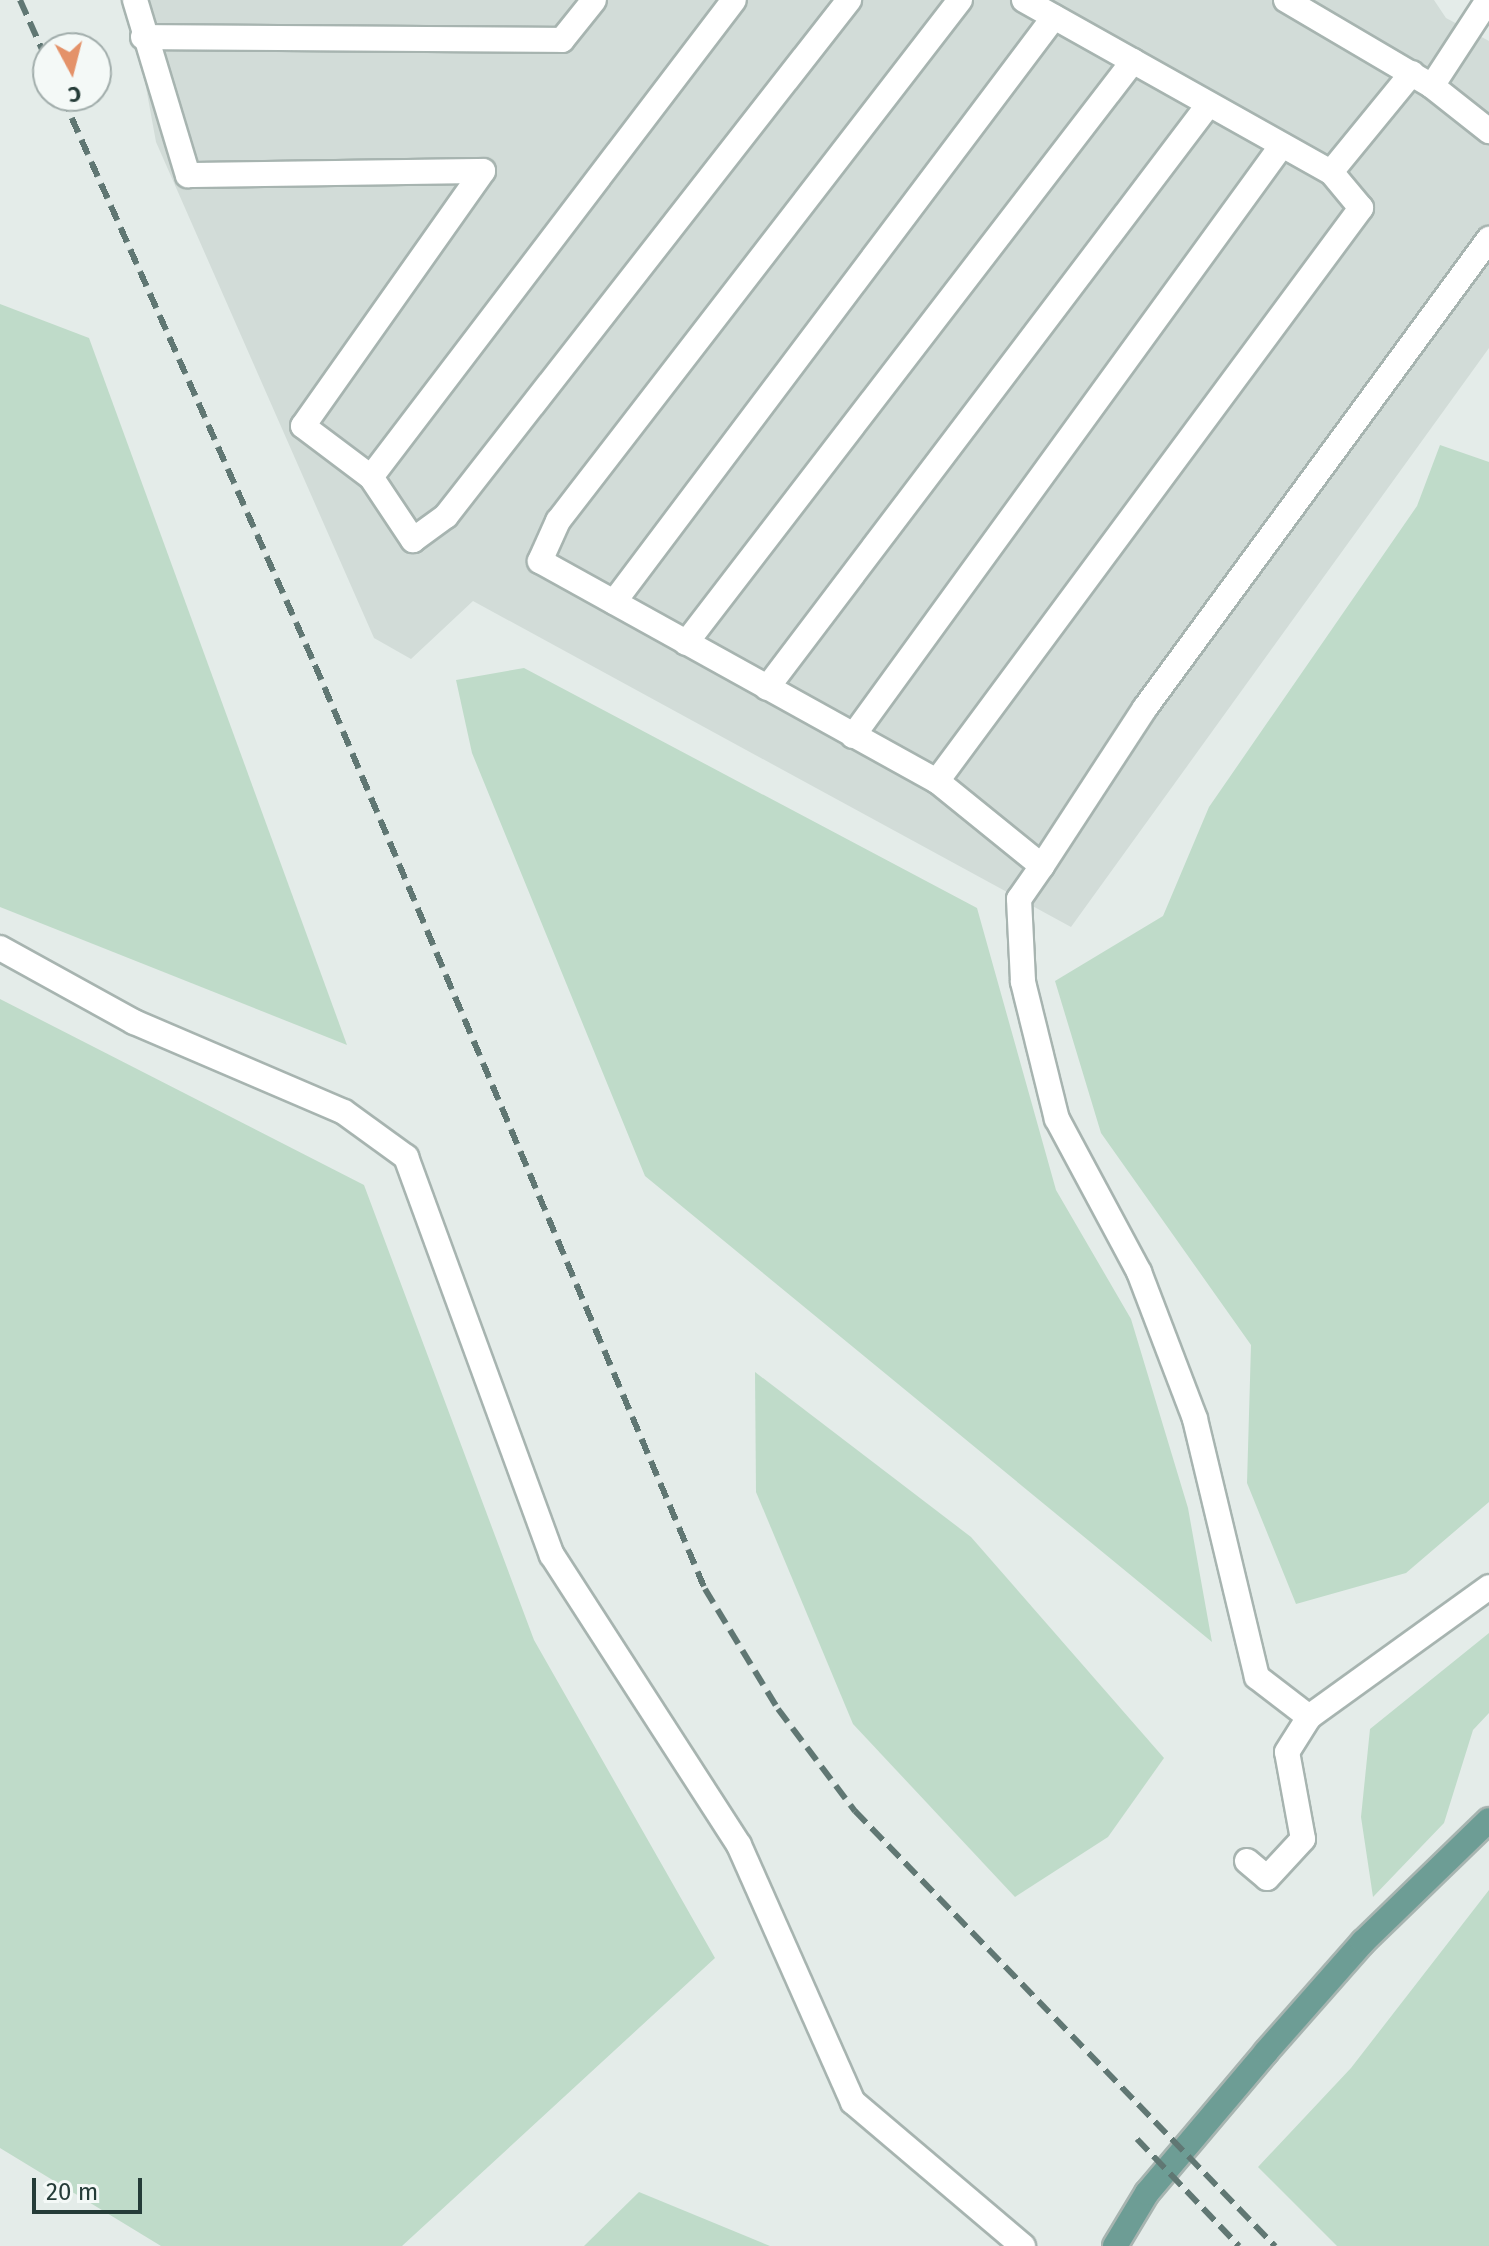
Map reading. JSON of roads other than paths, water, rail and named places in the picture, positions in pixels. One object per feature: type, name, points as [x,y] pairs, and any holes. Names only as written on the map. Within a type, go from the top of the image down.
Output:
[{"type":"main road","points":[[1115,2246],[1147,2193],[1294,2020],[1489,1820]]},
{"type":"street","points":[[135,0],[143,37],[188,175],[483,171],[303,426],[371,477],[413,540],[446,516],[849,0]]},
{"type":"street","points":[[143,37],[562,40],[594,0]]},
{"type":"street","points":[[371,477],[734,0]]},
{"type":"street","points":[[960,0],[558,521],[540,561],[937,781],[1042,866]]},
{"type":"street","points":[[937,781],[1361,208],[1331,172],[1024,0]]},
{"type":"street","points":[[1286,0],[1422,80],[1489,131]]},
{"type":"street","points":[[1331,172],[1468,30],[1488,0]]},
{"type":"street","points":[[614,602],[1054,17]]},
{"type":"street","points":[[686,643],[1133,61]]},
{"type":"street","points":[[767,688],[1209,104]]},
{"type":"street","points":[[853,736],[1282,145]]},
{"type":"street","points":[[1309,1717],[1257,1677],[1195,1419],[1139,1272],[1057,1119],[1023,982],[1019,899],[1145,708],[1489,239]]},
{"type":"street","points":[[0,948],[134,1022],[344,1112],[406,1157],[552,1555],[739,1845],[853,2102],[1023,2246]]},
{"type":"street","points":[[1247,1861],[1267,1878],[1303,1839],[1287,1752],[1309,1717],[1489,1587]]},
{"type":"railway","points":[[20,0],[34,32]]},
{"type":"railway","points":[[69,112],[315,665],[705,1589],[778,1709],[855,1811],[1275,2246]]},
{"type":"railway","points":[[1137,2139],[1239,2246]]}]
